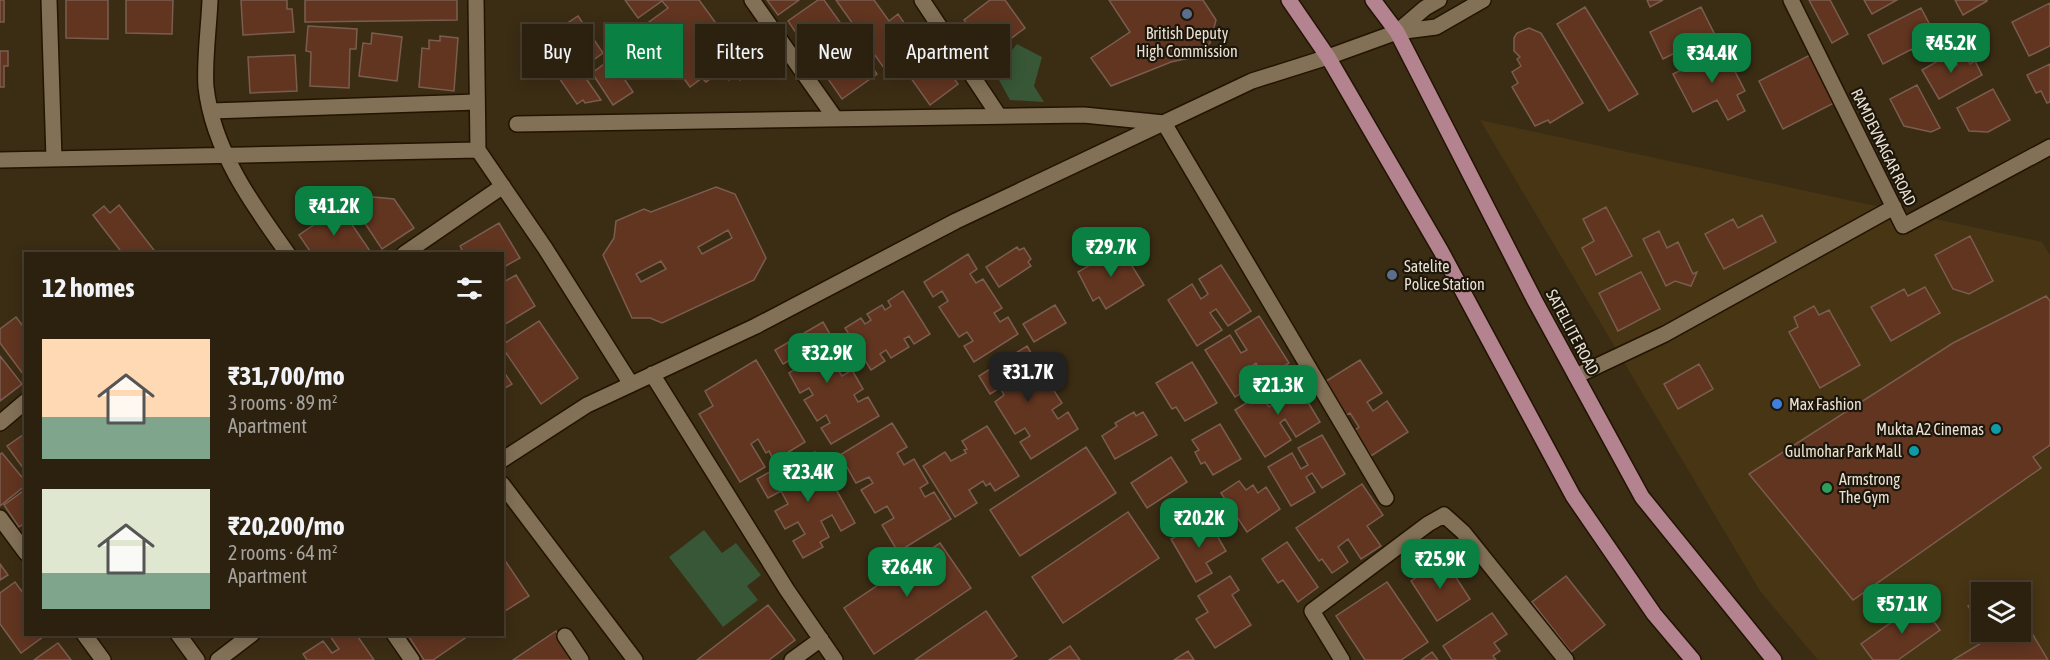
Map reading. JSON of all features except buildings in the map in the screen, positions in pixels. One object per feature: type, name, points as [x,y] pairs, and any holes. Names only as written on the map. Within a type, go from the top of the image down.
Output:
[{"type":"main road","points":[[1289,0],[1328,57],[1441,251],[1573,496],[1654,614],[1693,660]]},
{"type":"main road","name":"SATELLITE ROAD","points":[[1373,0],[1397,32],[1535,301],[1642,497],[1774,660]]},
{"type":"street","points":[[50,0],[54,159]]},
{"type":"street","points":[[210,0],[206,86],[211,111],[225,155],[259,213],[287,252]]},
{"type":"street","points":[[476,0],[478,150],[545,248],[631,384]]},
{"type":"street","points":[[752,0],[835,118]]},
{"type":"street","points":[[922,0],[999,116]]},
{"type":"street","points":[[1397,32],[1425,8],[1439,0]]},
{"type":"street","points":[[504,459],[587,405],[756,326],[956,221],[1252,81],[1397,32],[1436,27],[1484,0]]},
{"type":"street","name":"RAMDEVNAGAR ROAD","points":[[1791,0],[1903,226],[2050,147]]},
{"type":"street","points":[[211,111],[477,102]]},
{"type":"street","points":[[517,124],[1084,115],[1164,123]]},
{"type":"street","points":[[1164,123],[1386,498]]},
{"type":"street","points":[[0,160],[478,150]]},
{"type":"street","points":[[407,252],[503,186]]},
{"type":"street","points":[[1576,376],[1665,334],[1894,207]]},
{"type":"street","points":[[652,374],[787,590],[835,660]]},
{"type":"street","points":[[0,423],[24,403]]},
{"type":"street","points":[[504,487],[635,660]]},
{"type":"street","points":[[1342,660],[1312,611],[1428,524],[1444,515],[1463,532],[1566,660]]},
{"type":"street","points":[[0,518],[24,550]]},
{"type":"street","points":[[85,636],[103,660]]},
{"type":"street","points":[[179,636],[197,660]]},
{"type":"street","points":[[218,660],[249,636]]},
{"type":"street","points":[[395,636],[412,660]]},
{"type":"street","points":[[565,636],[581,660]]},
{"type":"street","points":[[792,660],[821,639]]},
{"type":"shaded area","points":[[1480,120],[2042,242],[2050,255],[2050,660],[1818,660],[1760,591]]},
{"type":"green space","points":[[1017,44],[1042,57],[1034,86],[1044,102],[1010,100],[998,78],[1010,78],[1010,52]]},
{"type":"green space","points":[[704,530],[722,553],[736,543],[761,575],[747,586],[758,600],[723,627],[669,557]]},
{"type":"place","name":"British Deputy High Commission","points":[[1187,14]]},
{"type":"place","name":"Satelite Police Station","points":[[1392,275]]},
{"type":"place","name":"Max Fashion","points":[[1777,404]]},
{"type":"place","name":"Mukta A2 Cinemas","points":[[1996,429]]},
{"type":"place","name":"Gulmohar Park Mall","points":[[1914,451]]},
{"type":"place","name":"Armstrong The Gym","points":[[1827,488]]}]
